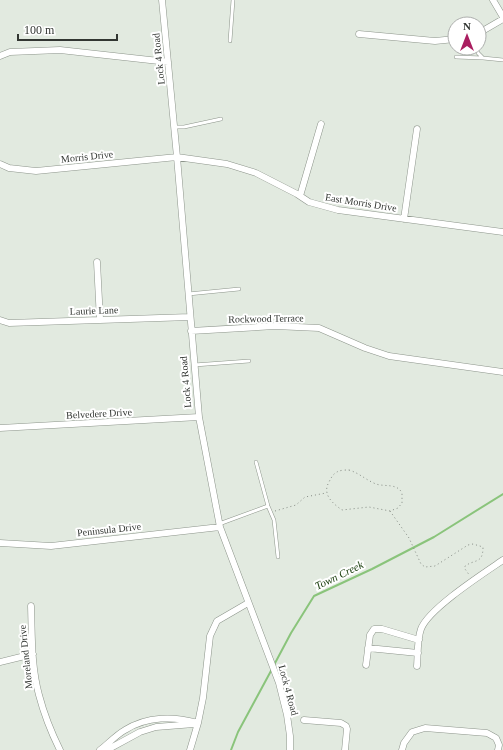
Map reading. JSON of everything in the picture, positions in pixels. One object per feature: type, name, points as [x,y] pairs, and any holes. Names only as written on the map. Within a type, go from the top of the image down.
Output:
[{"type":"street","name":"Lock 4 Road","points":[[162,0],[199,417],[220,525],[278,683],[285,708],[290,736],[290,750]]},
{"type":"street","points":[[487,28],[503,18],[493,0]]},
{"type":"street","points":[[359,34],[435,41],[447,40]]},
{"type":"street","points":[[0,56],[10,52],[60,50],[168,62]]},
{"type":"street","points":[[300,196],[321,124]]},
{"type":"street","points":[[404,219],[417,129]]},
{"type":"street","name":"East Morris Drive","points":[[177,157],[227,164],[256,173],[309,202],[338,210],[503,232]]},
{"type":"street","name":"Morris Drive","points":[[0,164],[9,168],[36,171],[177,157]]},
{"type":"street","points":[[97,262],[100,320]]},
{"type":"street","name":"Laurie Lane","points":[[0,320],[8,323],[190,317]]},
{"type":"street","name":"Rockwood Terrace","points":[[191,331],[275,326],[319,328],[365,348],[389,356],[503,372]]},
{"type":"street","name":"Belvedere Drive","points":[[0,428],[199,417]]},
{"type":"street","name":"Peninsula Drive","points":[[0,543],[51,546],[220,525]]},
{"type":"street","points":[[418,666],[421,628],[428,617],[441,605],[503,560]]},
{"type":"street","points":[[190,750],[198,723],[203,698],[210,636],[217,621],[248,603]]},
{"type":"street","name":"Moreland Drive","points":[[31,606],[33,654],[38,694],[50,730],[60,750]]},
{"type":"street","points":[[366,665],[370,635],[374,629],[382,629],[419,640]]},
{"type":"street","points":[[368,648],[418,653]]},
{"type":"street","points":[[0,662],[33,654]]},
{"type":"street","points":[[100,750],[124,730],[143,722],[166,718],[183,719],[198,723]]},
{"type":"street","points":[[304,720],[341,723],[346,726],[345,750]]},
{"type":"street","points":[[107,750],[140,732],[156,726],[198,723]]},
{"type":"street","points":[[402,750],[404,743],[412,732],[425,728],[486,733],[496,738],[499,745],[498,750]]},
{"type":"lane","points":[[230,41],[233,0]]},
{"type":"lane","points":[[456,57],[503,60]]},
{"type":"lane","points":[[174,127],[184,127],[221,119]]},
{"type":"lane","points":[[188,294],[239,289]]},
{"type":"lane","points":[[194,365],[249,361]]},
{"type":"lane","points":[[256,462],[268,506],[274,520],[278,556]]},
{"type":"lane","points":[[220,525],[268,506]]},
{"type":"path","points":[[349,470],[355,471],[377,484],[387,485],[401,490],[402,503],[398,508],[390,511],[369,507],[342,510],[330,499],[327,493],[327,485],[333,475],[337,472],[349,470]]},
{"type":"path","points":[[271,512],[296,505],[305,498],[327,493]]},
{"type":"path","points":[[390,511],[409,538],[421,564],[425,567],[435,566],[468,545],[474,544],[483,547],[481,558],[477,562],[465,566],[465,569],[474,581]]},
{"type":"waterway","name":"Town Creek","points":[[274,665],[291,633],[314,596],[372,569],[434,537],[503,494]]},
{"type":"waterway","name":"Town Creek","points":[[231,750],[238,732],[272,669]]}]
